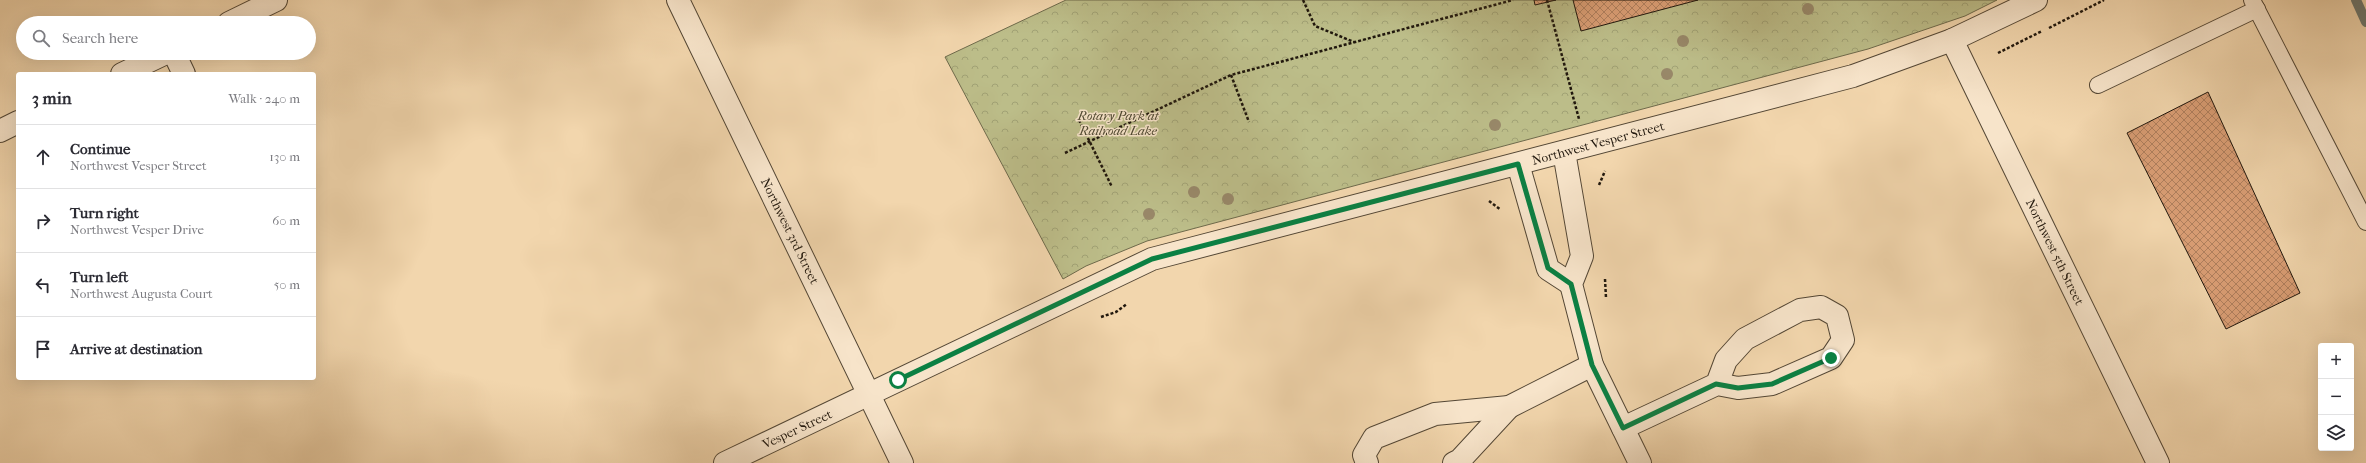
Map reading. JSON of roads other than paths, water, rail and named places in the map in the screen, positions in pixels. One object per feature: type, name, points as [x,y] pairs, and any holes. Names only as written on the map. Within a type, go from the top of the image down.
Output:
[{"type":"street","points":[[243,16],[276,0]]},
{"type":"street","name":"Northwest 3rd Street","points":[[678,0],[902,463]]},
{"type":"street","name":"Northwest Vesper Street","points":[[870,395],[1152,259],[1854,76],[1952,40],[2036,0]]},
{"type":"street","name":"Northwest 5th Street","points":[[1952,40],[2158,463]]},
{"type":"street","points":[[126,72],[151,60]]},
{"type":"street","points":[[177,60],[183,72]]},
{"type":"street","points":[[0,131],[16,123]]},
{"type":"street","points":[[1564,152],[1582,256],[1571,284],[1592,365],[1640,463]]},
{"type":"street","points":[[1518,164],[1548,268],[1571,284]]},
{"type":"street","points":[[1623,428],[1716,384],[1738,388],[1772,384],[1831,358],[1843,340],[1837,316],[1821,307],[1800,310],[1745,339],[1726,360],[1716,384]]},
{"type":"street","points":[[1454,463],[1460,460],[1509,407],[1592,365]]},
{"type":"street","name":"Vesper Street","points":[[725,463],[870,395]]},
{"type":"street","points":[[1367,463],[1364,455],[1374,438],[1435,414],[1509,407]]},
{"type":"lane","points":[[2098,85],[2255,5],[2366,222]]},
{"type":"waterway","points":[[2356,0],[2366,22]]},
{"type":"park label","name":"Rotary Park at Railroad Lake","points":[[1118,122]]}]
